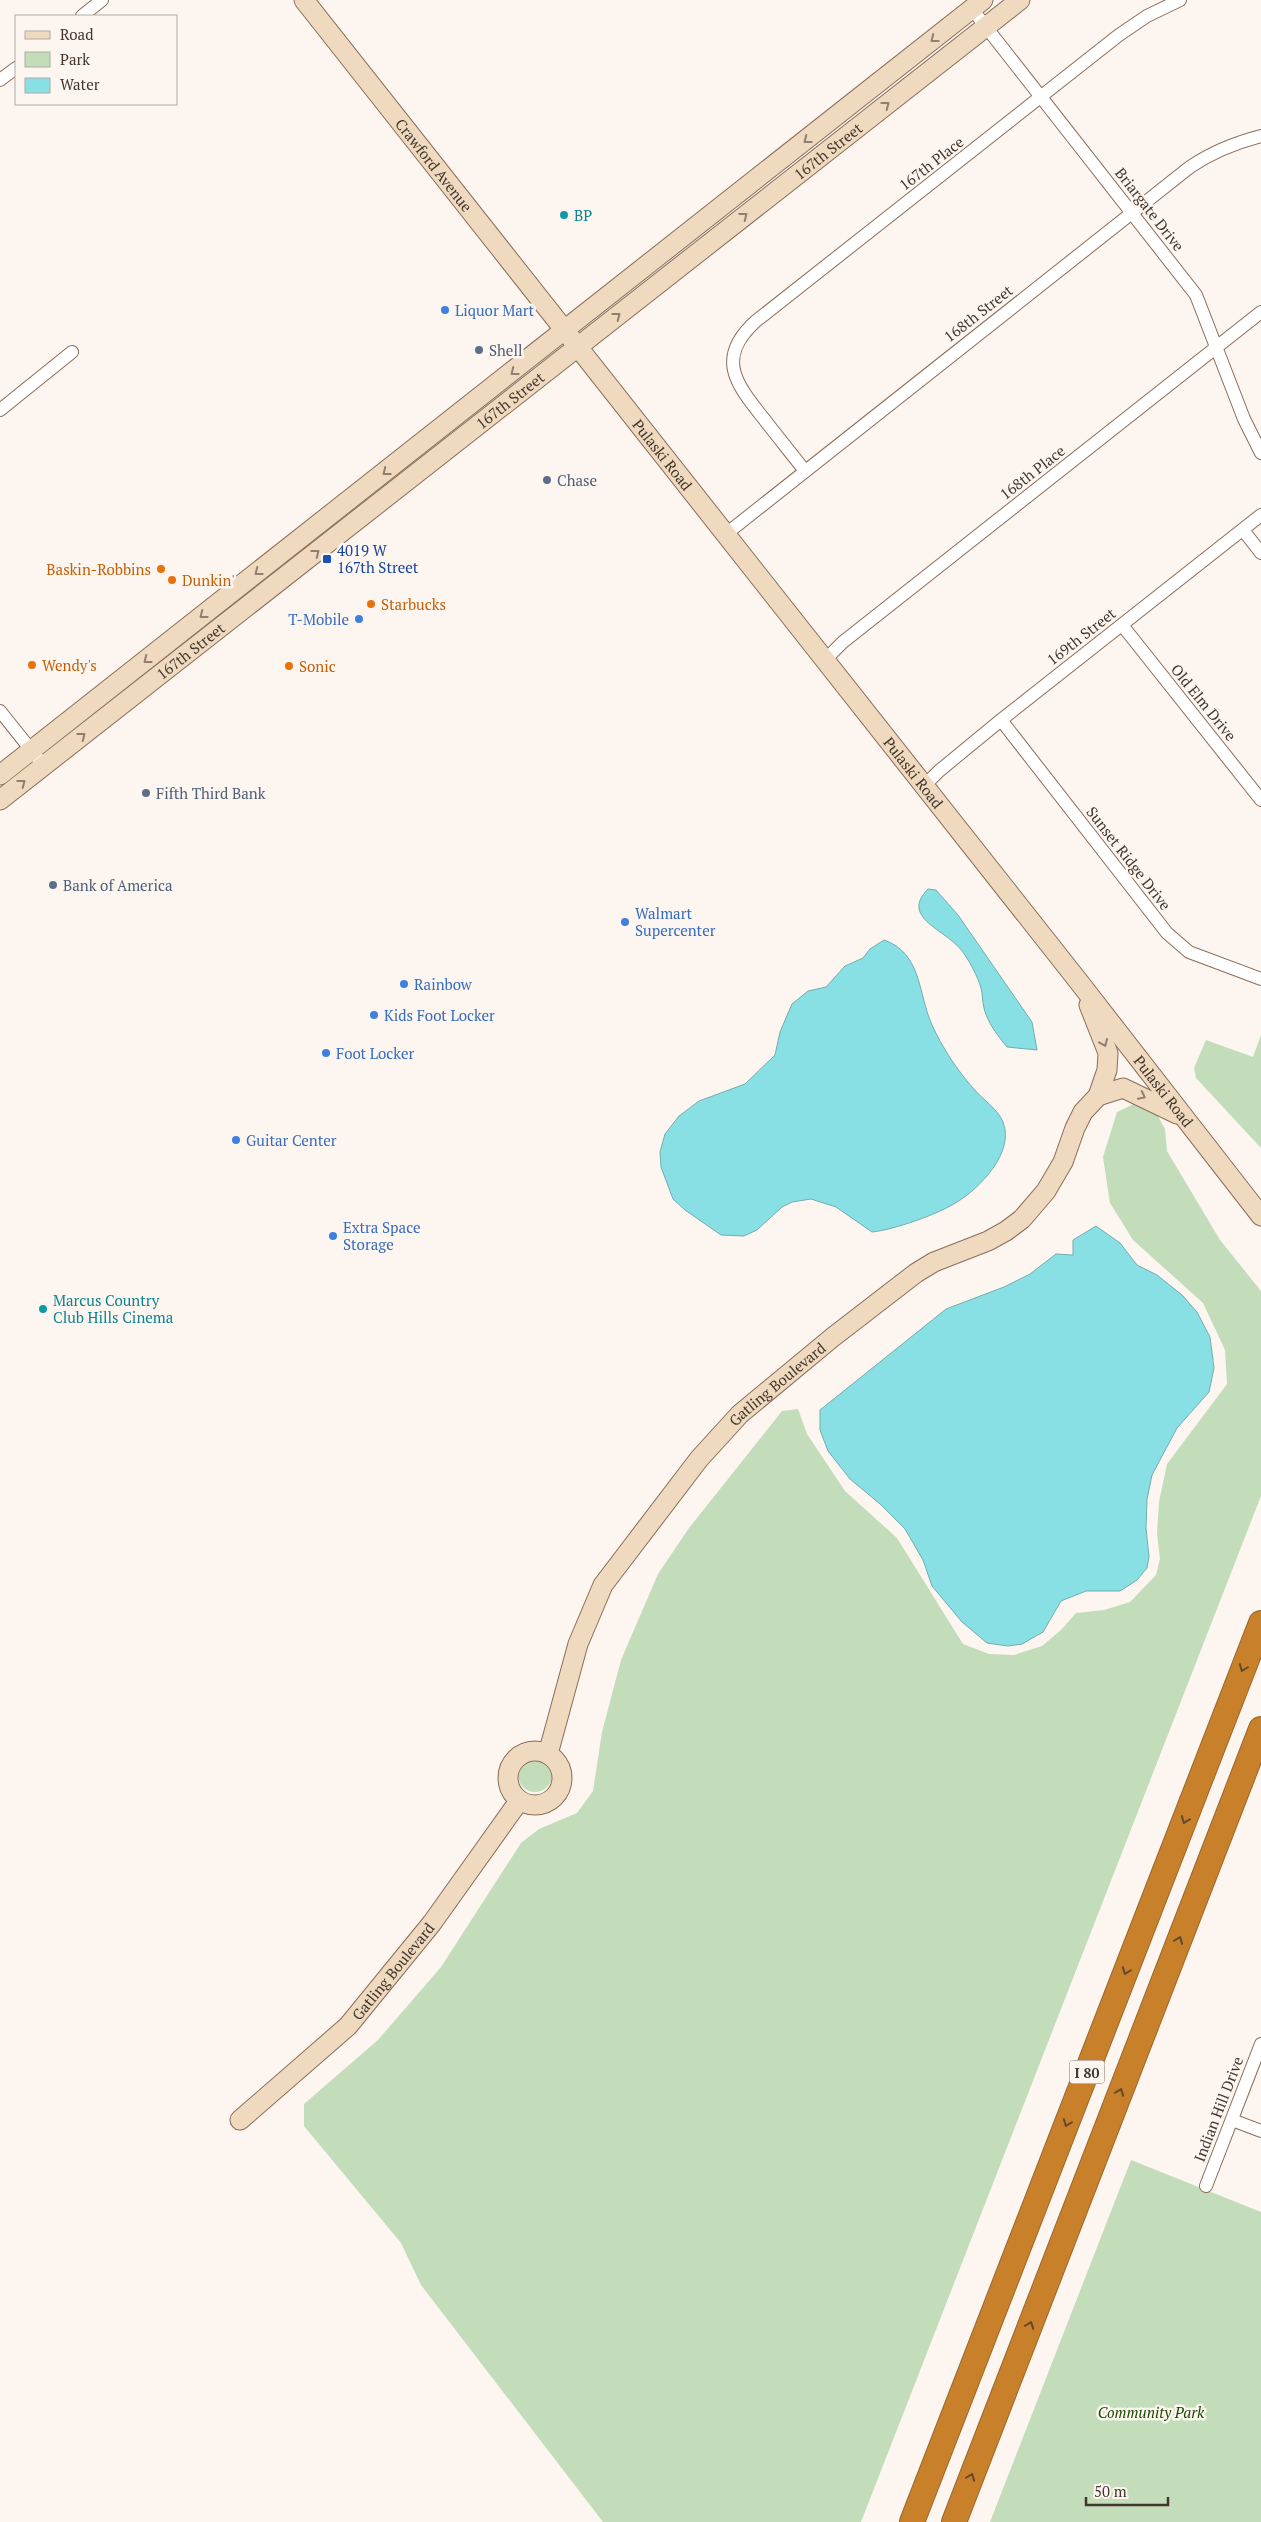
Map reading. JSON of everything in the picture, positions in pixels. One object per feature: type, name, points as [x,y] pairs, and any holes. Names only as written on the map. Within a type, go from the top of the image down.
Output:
[{"type":"highway","name":"I 80","points":[[912,2522],[1261,1622]]},
{"type":"highway","name":"I 80","points":[[954,2522],[1261,1729]]},
{"type":"main road","name":"Crawford Avenue","points":[[304,0],[565,330]]},
{"type":"main road","name":"167th Street","points":[[0,800],[1020,0]]},
{"type":"main road","name":"167th Street","points":[[0,775],[978,4]]},
{"type":"main road","name":"Pulaski Road","points":[[565,330],[1261,1216]]},
{"type":"main road","name":"Gatling Boulevard","points":[[548,1754],[578,1644],[603,1585],[698,1459],[740,1414],[770,1387],[916,1273],[934,1262],[988,1241],[1022,1219],[1057,1176],[1075,1128],[1083,1112],[1098,1096],[1107,1070],[1108,1053],[1079,982]]},
{"type":"main road","points":[[1098,1096],[1123,1088],[1184,1118]]},
{"type":"main road","points":[[532,1751],[548,1754],[560,1768],[561,1786],[556,1795],[541,1805],[531,1805],[519,1801],[510,1790],[508,1782],[511,1765],[516,1758],[532,1751]]},
{"type":"main road","name":"Gatling Boulevard","points":[[240,2120],[348,2026],[432,1923],[519,1801]]},
{"type":"street","points":[[83,15],[102,0]]},
{"type":"street","name":"167th Place","points":[[805,470],[744,393],[735,375],[733,367],[736,348],[741,336],[756,320],[1132,26],[1180,0]]},
{"type":"street","name":"Briargate Drive","points":[[978,4],[986,26],[1196,295],[1250,432],[1261,453]]},
{"type":"street","points":[[0,80],[15,69]]},
{"type":"street","name":"168th Street","points":[[726,534],[1132,213],[1212,153],[1229,145],[1261,136]]},
{"type":"street","name":"168th Place","points":[[825,660],[843,642],[1261,312]]},
{"type":"street","points":[[0,410],[72,352]]},
{"type":"street","name":"169th Street","points":[[924,786],[939,770],[1001,720],[1261,515]]},
{"type":"street","points":[[1243,530],[1261,553]]},
{"type":"street","name":"Old Elm Drive","points":[[1122,625],[1261,800]]},
{"type":"street","points":[[0,711],[44,766]]},
{"type":"street","name":"Sunset Ridge Drive","points":[[1001,720],[1167,933],[1189,952],[1261,980]]},
{"type":"street","name":"Indian Hill Drive","points":[[1206,2186],[1261,2044]]},
{"type":"street","points":[[1232,2120],[1261,2131]]},
{"type":"green space","points":[[1261,1035],[1261,1148],[1196,1078],[1194,1068],[1206,1040],[1253,1057]]},
{"type":"green space","points":[[1134,1104],[1155,1111],[1165,1129],[1167,1151],[1220,1240],[1261,1291],[1261,1496],[861,2522],[603,2522],[421,2285],[401,2243],[304,2126],[304,2104],[378,2040],[441,1967],[521,1843],[539,1829],[577,1813],[593,1791],[602,1732],[621,1660],[658,1574],[689,1528],[782,1411],[798,1409],[807,1434],[845,1491],[897,1538],[963,1644],[989,1654],[1014,1655],[1042,1646],[1061,1630],[1076,1613],[1104,1610],[1130,1602],[1156,1575],[1160,1559],[1157,1534],[1159,1502],[1167,1464],[1227,1384],[1225,1350],[1203,1303],[1133,1240],[1110,1203],[1103,1157],[1117,1112]]},
{"type":"green space","points":[[535,1758],[547,1763],[552,1775],[547,1787],[535,1792],[523,1787],[518,1775],[523,1763]]},
{"type":"green space","name":"Community Park","points":[[1131,2160],[1261,2212],[1261,2522],[990,2522]]},
{"type":"water","points":[[928,889],[936,890],[958,915],[1032,1022],[1037,1050],[1007,1047],[990,1024],[983,1005],[980,984],[968,959],[955,943],[928,923],[922,916],[919,908],[921,899]]},
{"type":"water","points":[[884,940],[906,954],[917,976],[927,1013],[945,1050],[967,1081],[1001,1117],[1005,1133],[1000,1157],[985,1178],[966,1196],[949,1207],[903,1225],[872,1232],[836,1207],[811,1199],[792,1202],[782,1207],[757,1230],[744,1236],[721,1235],[685,1210],[673,1199],[661,1167],[660,1152],[665,1134],[679,1116],[699,1101],[745,1084],[775,1055],[780,1032],[792,1004],[808,991],[826,987],[845,966],[863,958],[870,949]]},
{"type":"water","points":[[1096,1226],[1120,1243],[1137,1265],[1157,1275],[1182,1295],[1197,1312],[1210,1337],[1214,1368],[1209,1392],[1177,1428],[1152,1475],[1147,1499],[1146,1528],[1149,1557],[1147,1568],[1137,1580],[1120,1591],[1086,1591],[1061,1601],[1043,1632],[1022,1644],[1008,1646],[987,1643],[962,1622],[932,1586],[923,1560],[905,1529],[880,1504],[850,1479],[828,1451],[820,1430],[820,1410],[946,1309],[1004,1287],[1030,1274],[1056,1254],[1073,1255],[1073,1240]]},
{"type":"place","name":"BP","points":[[564,215]]},
{"type":"place","name":"Liquor Mart","points":[[445,310]]},
{"type":"place","name":"Shell","points":[[479,350]]},
{"type":"place","name":"Chase","points":[[547,480]]},
{"type":"place","name":"4019 W 167th Street","points":[[327,559]]},
{"type":"place","name":"Baskin-Robbins","points":[[161,569]]},
{"type":"place","name":"Dunkin'","points":[[172,580]]},
{"type":"place","name":"Starbucks","points":[[371,604]]},
{"type":"place","name":"T-Mobile","points":[[359,619]]},
{"type":"place","name":"Wendy's","points":[[32,665]]},
{"type":"place","name":"Sonic","points":[[289,666]]},
{"type":"place","name":"Fifth Third Bank","points":[[146,793]]},
{"type":"place","name":"Bank of America","points":[[53,885]]},
{"type":"place","name":"Walmart Supercenter","points":[[625,922]]},
{"type":"place","name":"Rainbow","points":[[404,984]]},
{"type":"place","name":"Kids Foot Locker","points":[[374,1015]]},
{"type":"place","name":"Foot Locker","points":[[326,1053]]},
{"type":"place","name":"Guitar Center","points":[[236,1140]]},
{"type":"place","name":"Extra Space Storage","points":[[333,1236]]},
{"type":"place","name":"Marcus Country Club Hills Cinema","points":[[43,1309]]}]
